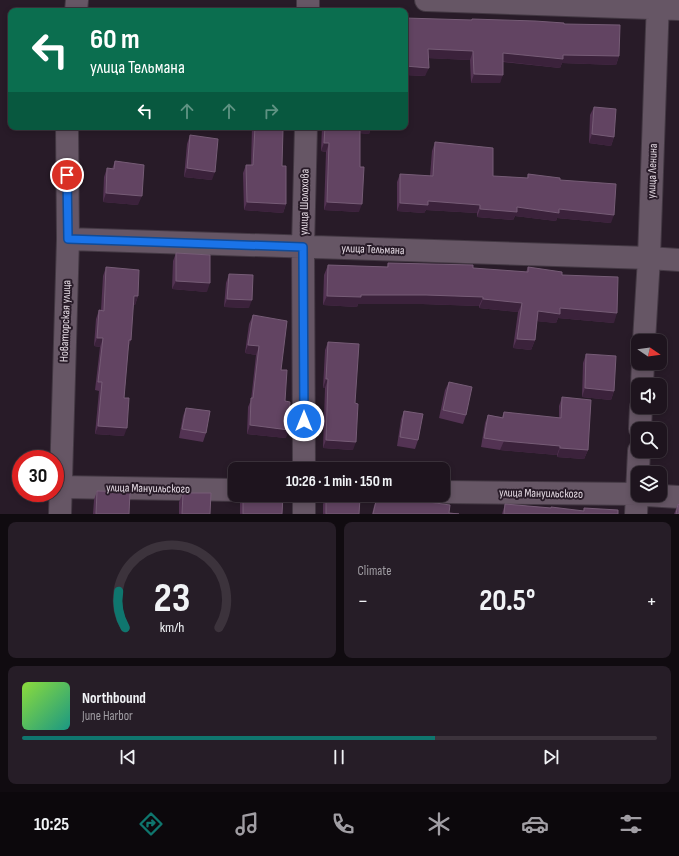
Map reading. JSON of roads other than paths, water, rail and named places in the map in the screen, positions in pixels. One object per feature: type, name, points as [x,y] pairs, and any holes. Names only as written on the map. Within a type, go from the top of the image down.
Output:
[{"type":"street","points":[[426,0],[665,6]]},
{"type":"street","name":"улица Ленина","points":[[644,334],[665,6]]},
{"type":"street","name":"Новаторская улица","points":[[62,450],[68,239],[67,130]]},
{"type":"street","name":"улица Шолохова","points":[[304,462],[303,247],[306,130]]},
{"type":"street","name":"улица Тельмана","points":[[68,239],[679,260]]},
{"type":"street","name":"улица Мануильского","points":[[64,487],[228,490]]},
{"type":"street","name":"улица Мануильского","points":[[450,492],[631,499]]},
{"type":"street","name":"улица Мануильского","points":[[667,498],[679,497]]},
{"type":"street","name":"Новаторская улица","points":[[60,502],[60,514]]},
{"type":"street","points":[[304,502],[304,514]]}]
